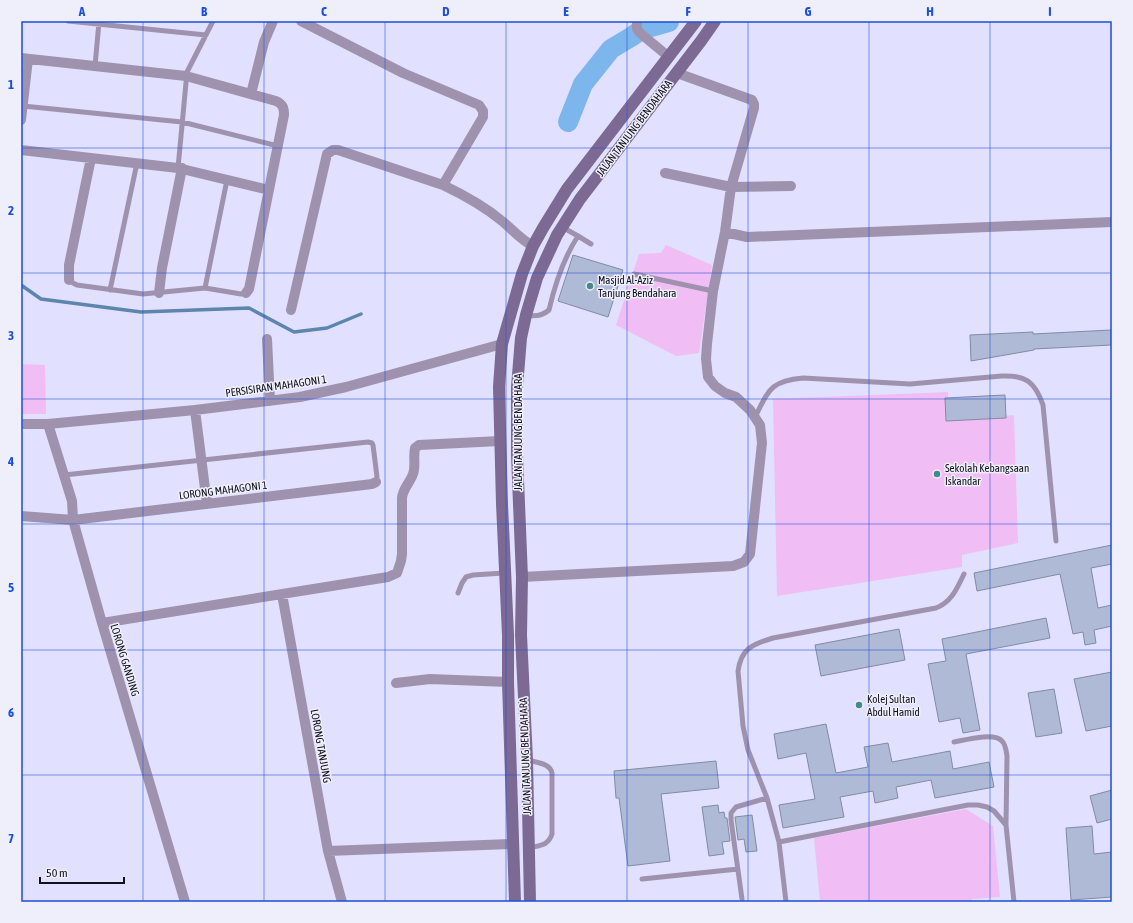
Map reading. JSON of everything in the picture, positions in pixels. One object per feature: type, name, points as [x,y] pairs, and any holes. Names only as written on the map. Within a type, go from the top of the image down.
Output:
[{"type":"main road","name":"JALAN TANJUNG BENDAHARA","points":[[515,902],[508,682],[508,635],[500,441],[499,387],[502,344],[522,274],[533,246],[543,228],[567,189],[696,21]]},
{"type":"main road","name":"JALAN TANJUNG BENDAHARA","points":[[530,902],[527,760],[520,635],[522,577],[517,386],[521,338],[537,278],[557,235],[580,198],[677,73],[715,21]]},
{"type":"street","points":[[251,94],[264,42],[273,21]]},
{"type":"street","points":[[301,21],[403,73],[479,105],[483,111],[483,117],[443,185]]},
{"type":"street","points":[[638,28],[669,57]]},
{"type":"street","points":[[21,120],[24,58],[186,76],[281,103],[283,106],[284,115],[249,289],[246,293]]},
{"type":"street","points":[[522,577],[733,566],[744,562],[750,554],[762,443],[760,425],[750,410],[736,397],[725,393],[715,386],[708,377],[706,359],[713,291],[725,232],[731,187],[754,104],[752,100],[677,73]]},
{"type":"street","points":[[21,150],[180,168],[269,190]]},
{"type":"street","points":[[291,310],[327,154],[330,152],[338,150],[443,185],[486,208],[533,246]]},
{"type":"street","points":[[69,280],[69,265],[91,158]]},
{"type":"street","points":[[159,293],[180,168]]},
{"type":"street","points":[[665,173],[731,187],[791,186]]},
{"type":"street","points":[[725,232],[747,237],[1112,222]]},
{"type":"street","points":[[267,339],[270,401]]},
{"type":"street","name":"PERSISIRAN MAHAGONI 1","points":[[21,424],[48,424],[195,410],[324,393],[502,344]]},
{"type":"street","points":[[195,410],[206,504]]},
{"type":"street","name":"LORONG GANDING","points":[[48,424],[72,501],[73,520],[102,623],[185,902]]},
{"type":"street","points":[[102,623],[388,577],[397,573],[402,561],[402,498],[404,489],[413,474],[415,448],[420,445],[500,441]]},
{"type":"street","name":"LORONG MAHAGONI 1","points":[[21,516],[73,520],[372,484],[376,482]]},
{"type":"street","name":"LORONG TANJUNG","points":[[282,594],[328,851],[342,902]]},
{"type":"street","points":[[396,683],[430,680],[508,682]]},
{"type":"street","points":[[328,851],[513,844]]},
{"type":"lane","points":[[68,21],[206,35]]},
{"type":"lane","points":[[180,168],[186,76],[213,21]]},
{"type":"lane","points":[[95,66],[99,23]]},
{"type":"lane","points":[[22,106],[182,122],[278,146]]},
{"type":"lane","points":[[110,290],[137,163]]},
{"type":"lane","points":[[205,288],[227,180]]},
{"type":"lane","points":[[562,227],[591,244]]},
{"type":"lane","points":[[526,315],[537,316],[544,314],[549,310],[559,273],[570,247],[578,236]]},
{"type":"lane","points":[[634,274],[713,291]]},
{"type":"lane","points":[[69,280],[73,284],[77,285],[143,294],[205,288],[241,294],[246,293]]},
{"type":"lane","points":[[754,416],[769,391],[774,386],[794,379],[803,378],[910,384],[1007,376],[1020,377],[1032,384],[1037,390],[1043,405],[1056,541]]},
{"type":"lane","points":[[64,475],[368,442],[372,443],[373,445],[377,477],[376,482]]},
{"type":"lane","points":[[458,593],[466,577],[473,575],[505,573]]},
{"type":"lane","points":[[786,902],[779,842],[767,798],[748,750],[743,726],[738,671],[742,658],[747,649],[752,645],[773,638],[942,606],[955,593],[964,574]]},
{"type":"lane","points":[[954,742],[997,737],[1003,741],[1006,748],[1006,825],[1014,902]]},
{"type":"lane","points":[[527,760],[549,766],[552,773],[552,834],[550,840],[546,844],[529,848]]},
{"type":"lane","points":[[742,899],[731,813],[736,807],[767,798]]},
{"type":"lane","points":[[779,842],[968,805],[987,807],[994,811],[1006,825]]},
{"type":"lane","points":[[642,879],[738,869]]},
{"type":"shaded area","points":[[666,245],[712,265],[699,353],[676,356],[616,325],[639,254],[661,253]]},
{"type":"shaded area","points":[[21,364],[45,365],[46,414],[21,414]]},
{"type":"shaded area","points":[[948,392],[949,420],[1014,415],[1018,543],[962,555],[962,567],[777,596],[773,399]]},
{"type":"shaded area","points":[[966,809],[993,826],[1000,897],[972,899],[972,902],[820,902],[814,838]]},
{"type":"building","name":"Masjid Al-Aziz Tanjung Bendahara","points":[[573,255],[623,270],[608,317],[558,301]]},
{"type":"building","points":[[1111,330],[1111,345],[1034,349],[971,361],[970,335],[1033,332],[1033,334]]},
{"type":"building","points":[[1005,395],[1006,418],[946,421],[945,398]]},
{"type":"building","points":[[1112,545],[1112,564],[1091,568],[1098,608],[1112,605],[1112,626],[1094,630],[1096,643],[1085,645],[1083,632],[1073,634],[1060,574],[977,591],[974,573]]},
{"type":"building","points":[[1046,618],[1050,638],[966,654],[980,730],[963,733],[960,718],[939,722],[928,664],[946,661],[942,639]]},
{"type":"building","points":[[899,629],[905,660],[821,676],[815,645]]},
{"type":"building","points":[[1112,672],[1112,726],[1086,731],[1074,679]]},
{"type":"building","points":[[1054,689],[1062,733],[1036,737],[1028,693]]},
{"type":"building","points":[[826,724],[836,773],[868,767],[864,747],[888,743],[892,762],[950,751],[953,769],[989,762],[994,787],[935,798],[931,780],[896,787],[898,798],[875,803],[873,791],[840,797],[844,817],[783,828],[779,805],[815,799],[806,753],[778,759],[774,734]]},
{"type":"building","points":[[716,761],[719,788],[661,794],[670,861],[628,866],[619,798],[616,798],[614,771]]},
{"type":"building","points":[[1112,790],[1112,819],[1097,823],[1090,796]]},
{"type":"building","points":[[718,805],[719,813],[724,812],[725,818],[727,818],[730,841],[722,842],[724,854],[709,856],[702,807]]},
{"type":"building","points":[[752,815],[757,851],[746,852],[744,839],[738,840],[735,817]]},
{"type":"building","points":[[1092,826],[1094,854],[1112,852],[1112,897],[1071,900],[1066,828]]},
{"type":"waterway","points":[[568,122],[583,84],[611,49],[641,30],[669,21]]},
{"type":"waterway","points":[[21,285],[41,299],[141,312],[249,308],[294,332],[327,328],[361,314]]},
{"type":"place","name":"Masjid Al-Aziz Tanjung Bendahara","points":[[590,286]]},
{"type":"place","name":"Sekolah Kebangsaan Iskandar","points":[[937,474]]},
{"type":"place","name":"Kolej Sultan Abdul Hamid","points":[[859,705]]}]
